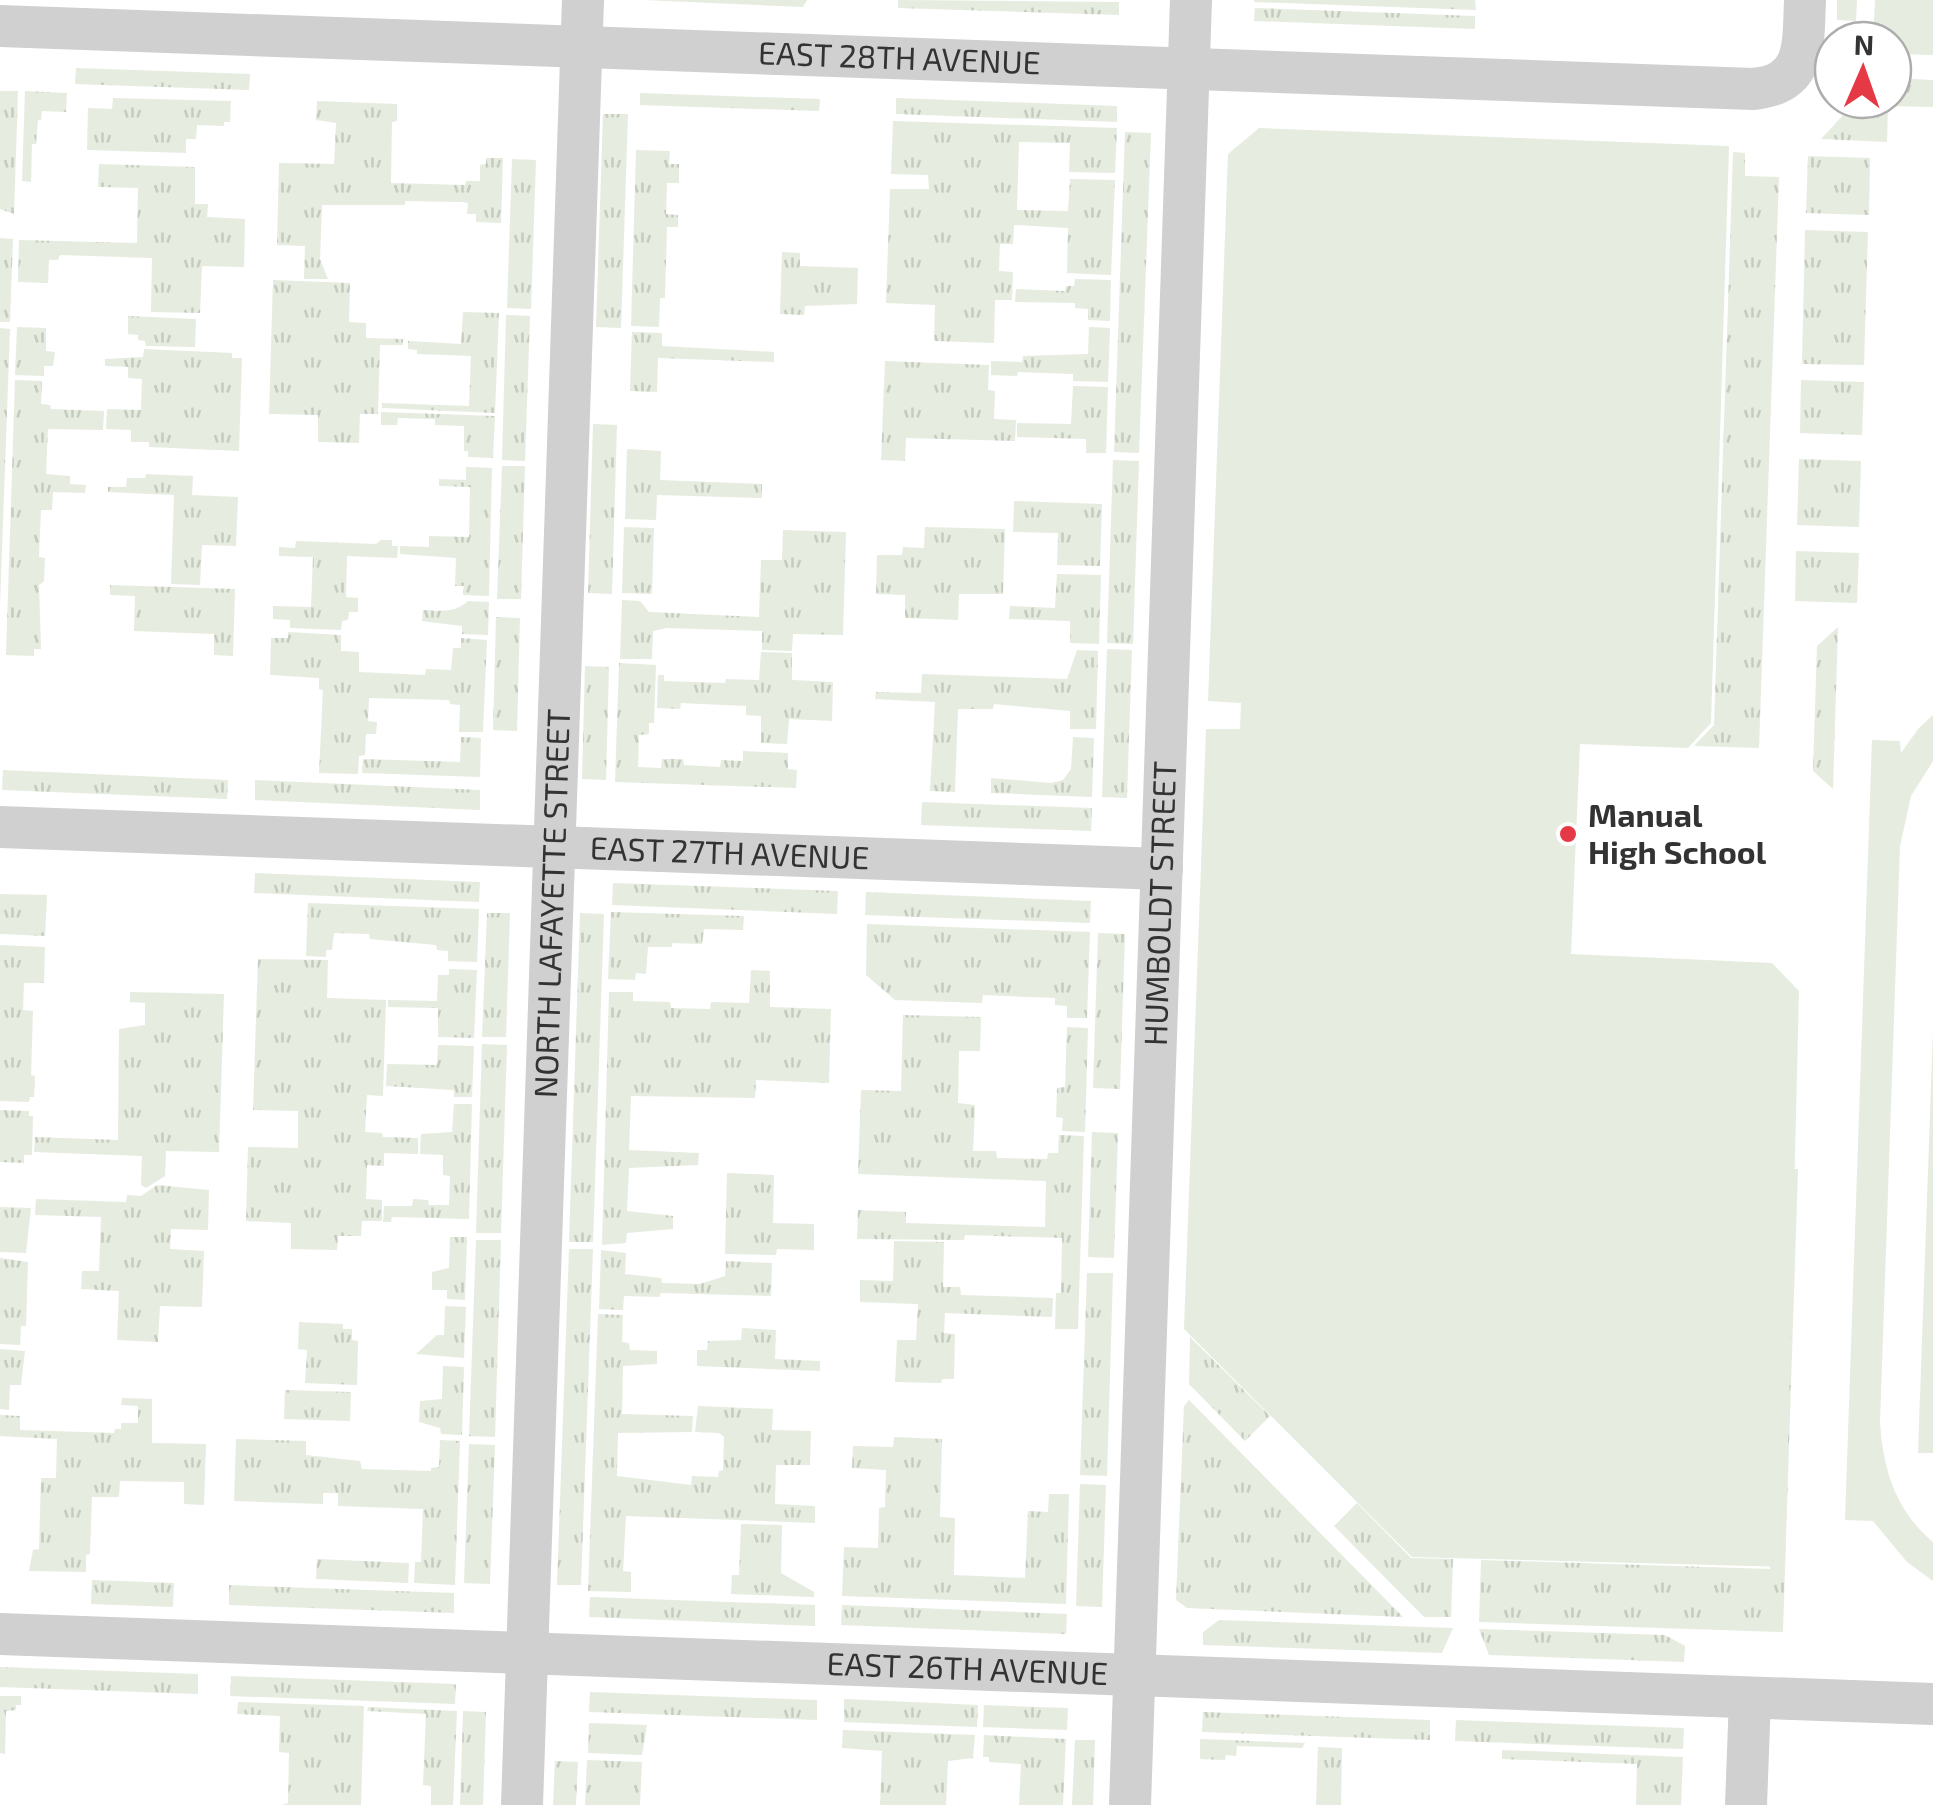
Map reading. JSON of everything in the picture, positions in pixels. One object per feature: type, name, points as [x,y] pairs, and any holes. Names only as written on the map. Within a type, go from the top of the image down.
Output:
[{"type":"street","name":"NORTH LAFAYETTE STREET","points":[[522,1805],[583,0]]},
{"type":"street","name":"HUMBOLDT STREET","points":[[1130,1805],[1191,0]]},
{"type":"street","name":"EAST 28TH AVENUE","points":[[0,26],[1753,89],[1782,82],[1793,72],[1803,45],[1805,0]]},
{"type":"street","name":"EAST 27TH AVENUE","points":[[0,827],[1162,869]]},
{"type":"street","name":"EAST 26TH AVENUE","points":[[0,1634],[1933,1704]]},
{"type":"street","points":[[1746,1805],[1750,1698]]},
{"type":"green space","points":[[644,0],[807,0],[803,7]]},
{"type":"green space","points":[[898,0],[1119,2],[1119,15],[898,8]]},
{"type":"green space","points":[[1475,0],[1476,10],[1254,2]]},
{"type":"green space","points":[[1837,0],[1857,0],[1856,20],[1837,20]]},
{"type":"green space","points":[[1875,0],[1933,0],[1933,55],[1913,54],[1913,20],[1874,20]]},
{"type":"green space","points":[[1255,8],[1475,16],[1475,29],[1254,21]]},
{"type":"green space","points":[[76,68],[250,74],[249,90],[75,84]]},
{"type":"green space","points":[[1913,79],[1933,80],[1933,107],[1913,107]]},
{"type":"green space","points":[[0,91],[18,91],[14,214],[0,209]]},
{"type":"green space","points":[[25,91],[67,93],[66,112],[42,111],[38,120],[36,144],[32,144],[31,182],[22,181]]},
{"type":"green space","points":[[640,93],[820,99],[819,111],[640,105]]},
{"type":"green space","points":[[113,98],[231,101],[230,122],[224,122],[224,126],[197,125],[196,139],[186,139],[186,153],[87,150],[88,108],[112,109]]},
{"type":"green space","points":[[896,98],[1117,106],[1117,122],[896,114]]},
{"type":"green space","points":[[317,101],[397,104],[397,121],[392,122],[391,183],[465,185],[466,181],[480,181],[480,165],[486,164],[486,158],[503,158],[501,223],[476,222],[476,214],[467,214],[468,203],[462,202],[322,205],[320,259],[328,279],[304,279],[305,246],[277,245],[279,163],[334,164],[336,123],[316,120]]},
{"type":"green space","points":[[603,114],[628,114],[621,328],[596,327]]},
{"type":"green space","points":[[1839,120],[1888,120],[1887,142],[1821,139]]},
{"type":"green space","points":[[893,121],[1117,128],[1115,173],[1069,172],[1070,143],[1019,142],[1017,210],[1068,211],[1070,179],[1115,180],[1111,275],[1067,273],[1068,228],[1014,225],[1013,244],[1000,244],[999,271],[1013,272],[1012,300],[995,300],[994,343],[934,341],[935,305],[886,303],[890,189],[929,189],[928,175],[891,174]]},
{"type":"green space","name":"Manual High School","points":[[1259,128],[1729,146],[1711,723],[1688,748],[1580,744],[1571,954],[1772,963],[1799,991],[1785,1567],[1412,1557],[1184,1329],[1206,729],[1240,729],[1241,703],[1208,701],[1228,154]]},
{"type":"green space","points":[[1125,132],[1151,133],[1139,453],[1114,452]]},
{"type":"green space","points":[[636,150],[670,151],[669,164],[679,164],[679,183],[667,183],[666,214],[678,215],[678,227],[667,227],[665,298],[660,298],[659,327],[631,326]]},
{"type":"green space","points":[[1733,152],[1745,153],[1745,176],[1779,177],[1759,748],[1694,746],[1714,725]]},
{"type":"green space","points":[[1808,156],[1870,158],[1869,215],[1806,213]]},
{"type":"green space","points":[[512,159],[536,160],[531,309],[507,308]]},
{"type":"green space","points":[[99,164],[195,167],[195,204],[208,204],[207,217],[245,219],[244,267],[202,266],[200,313],[151,312],[152,258],[60,255],[58,260],[49,260],[48,283],[18,282],[19,240],[137,243],[138,188],[98,187]]},
{"type":"green space","points":[[1805,230],[1868,232],[1864,365],[1802,364]]},
{"type":"green space","points":[[0,238],[13,239],[10,322],[0,322]]},
{"type":"green space","points":[[782,252],[800,253],[800,266],[858,268],[857,304],[805,306],[804,315],[780,314]]},
{"type":"green space","points":[[1075,279],[1111,280],[1110,321],[1088,320],[1088,309],[1075,308],[1075,303],[1015,302],[1016,289],[1065,291],[1066,286],[1074,286]]},
{"type":"green space","points":[[273,280],[350,283],[349,322],[366,323],[366,338],[403,339],[403,345],[380,345],[378,414],[360,414],[359,443],[318,442],[318,415],[269,414]]},
{"type":"green space","points":[[463,312],[499,313],[495,413],[382,408],[382,403],[469,406],[471,356],[417,354],[417,350],[408,349],[408,341],[461,344]]},
{"type":"green space","points":[[506,315],[530,316],[525,461],[502,460]]},
{"type":"green space","points":[[128,316],[196,319],[195,347],[146,346],[138,335],[128,334]]},
{"type":"green space","points":[[17,327],[46,328],[46,351],[55,352],[53,366],[44,366],[44,376],[15,375]]},
{"type":"green space","points":[[1089,327],[1110,328],[1108,382],[1073,381],[1073,374],[991,375],[991,361],[1022,362],[1023,356],[1088,354]]},
{"type":"green space","points":[[0,328],[10,329],[0,605]]},
{"type":"green space","points":[[632,332],[662,333],[662,346],[774,352],[774,362],[658,358],[657,392],[630,391]]},
{"type":"green space","points":[[144,349],[232,353],[232,358],[242,358],[239,451],[149,447],[149,442],[131,442],[131,430],[106,429],[107,409],[141,410],[142,379],[128,378],[128,367],[105,366],[105,359],[143,357]]},
{"type":"green space","points":[[885,361],[989,365],[988,390],[995,391],[994,419],[1016,420],[1015,441],[906,438],[905,461],[881,460]]},
{"type":"green space","points":[[15,380],[42,381],[41,404],[50,405],[51,409],[104,411],[103,430],[48,429],[46,474],[70,476],[70,484],[86,485],[85,493],[53,492],[52,510],[41,510],[39,557],[45,558],[44,581],[39,585],[41,649],[34,649],[34,656],[6,655]]},
{"type":"green space","points":[[1801,380],[1864,382],[1862,435],[1800,433]]},
{"type":"green space","points":[[1073,386],[1108,387],[1106,453],[1086,453],[1086,439],[1017,437],[1017,423],[1071,424]]},
{"type":"green space","points":[[381,412],[495,416],[493,458],[468,457],[468,451],[464,451],[464,426],[435,425],[435,419],[398,418],[397,425],[381,425]]},
{"type":"green space","points":[[593,424],[617,425],[612,594],[588,593]]},
{"type":"green space","points":[[627,449],[661,451],[660,480],[762,484],[762,498],[657,495],[656,520],[625,519]]},
{"type":"green space","points":[[1799,459],[1861,461],[1859,527],[1797,525]]},
{"type":"green space","points":[[1113,460],[1139,461],[1133,644],[1107,643]]},
{"type":"green space","points":[[502,466],[525,466],[521,599],[497,599]]},
{"type":"green space","points":[[466,467],[492,468],[489,596],[463,595],[464,586],[455,586],[456,558],[400,554],[400,546],[429,547],[429,536],[469,537],[470,487],[439,486],[439,479],[466,480]]},
{"type":"green space","points":[[146,474],[193,476],[192,495],[238,497],[236,546],[202,545],[200,585],[171,584],[174,495],[108,492],[108,487],[126,487],[127,478],[145,478]]},
{"type":"green space","points":[[1014,501],[1102,504],[1100,566],[1057,565],[1058,533],[1013,532]]},
{"type":"green space","points":[[624,527],[654,528],[652,594],[622,593]]},
{"type":"green space","points":[[925,527],[1005,529],[1003,594],[959,594],[958,620],[905,618],[905,595],[876,594],[877,555],[902,555],[903,547],[924,548]]},
{"type":"green space","points":[[783,530],[846,532],[843,635],[793,634],[792,651],[762,650],[762,631],[667,628],[653,631],[652,659],[620,659],[622,600],[640,601],[649,612],[759,617],[761,560],[782,560]]},
{"type":"green space","points":[[392,540],[392,546],[398,546],[397,558],[347,556],[346,597],[358,598],[358,612],[349,612],[341,630],[290,628],[290,620],[273,619],[273,606],[311,607],[313,557],[279,556],[279,547],[295,548],[296,541],[376,544]]},
{"type":"green space","points":[[1796,551],[1859,553],[1857,603],[1795,601]]},
{"type":"green space","points":[[1057,574],[1101,575],[1099,644],[1070,643],[1070,621],[1009,619],[1010,606],[1055,608]]},
{"type":"green space","points":[[110,585],[235,589],[233,656],[214,655],[214,634],[134,631],[135,596],[110,595]]},
{"type":"green space","points":[[468,601],[489,602],[488,635],[462,634],[462,626],[422,621],[423,610],[453,609]]},
{"type":"green space","points":[[496,617],[520,618],[517,731],[493,730]]},
{"type":"green space","points":[[1838,627],[1833,789],[1813,771],[1817,646]]},
{"type":"green space","points":[[288,632],[341,635],[341,651],[359,652],[359,672],[425,675],[426,669],[451,670],[453,648],[461,648],[461,638],[487,640],[483,732],[459,732],[460,705],[450,704],[449,700],[369,698],[368,721],[377,722],[376,734],[366,734],[365,755],[359,756],[358,774],[319,773],[323,690],[319,689],[319,678],[270,675],[271,638],[288,638]]},
{"type":"green space","points":[[1107,649],[1132,650],[1127,798],[1102,797]]},
{"type":"green space","points":[[1077,650],[1098,651],[1096,729],[1070,729],[1070,711],[994,704],[993,709],[958,709],[955,792],[930,791],[935,702],[875,699],[876,692],[921,693],[922,674],[1067,679]]},
{"type":"green space","points":[[761,652],[792,653],[792,680],[833,682],[832,721],[789,719],[787,744],[761,743],[761,716],[746,715],[746,706],[681,703],[680,709],[657,708],[658,675],[664,675],[664,681],[759,680]]},
{"type":"green space","points":[[619,663],[656,665],[654,723],[649,723],[649,734],[639,735],[638,767],[661,768],[662,759],[683,759],[684,765],[720,767],[721,760],[743,761],[743,751],[788,753],[788,769],[797,770],[796,788],[615,782]]},
{"type":"green space","points":[[585,666],[609,667],[606,780],[582,779]]},
{"type":"green space","points":[[1933,715],[1933,761],[1911,796],[1900,846],[1880,1422],[1893,1488],[1909,1516],[1933,1542],[1933,1581],[1907,1562],[1873,1521],[1845,1520],[1872,740],[1900,741],[1901,753]]},
{"type":"green space","points":[[461,737],[481,738],[480,777],[362,773],[363,759],[460,762]]},
{"type":"green space","points":[[1073,737],[1094,738],[1092,797],[991,793],[991,778],[1051,783],[1063,780],[1071,769]]},
{"type":"green space","points":[[3,770],[228,780],[227,799],[2,790]]},
{"type":"green space","points":[[255,780],[480,790],[480,810],[255,800]]},
{"type":"green space","points":[[922,802],[1092,808],[1091,831],[921,825]]},
{"type":"green space","points":[[255,873],[480,882],[479,902],[254,893]]},
{"type":"green space","points":[[613,883],[838,891],[837,914],[612,905]]},
{"type":"green space","points":[[866,892],[1091,901],[1090,923],[865,915]]},
{"type":"green space","points":[[0,894],[47,895],[45,936],[0,934]]},
{"type":"green space","points":[[308,903],[479,909],[477,962],[448,961],[448,951],[437,950],[436,945],[370,939],[369,934],[334,933],[332,950],[326,950],[326,957],[306,956]]},
{"type":"green space","points":[[611,912],[744,916],[743,930],[704,929],[702,944],[648,947],[646,974],[636,973],[635,980],[608,979]]},
{"type":"green space","points":[[487,913],[510,913],[506,1037],[482,1037]]},
{"type":"green space","points":[[580,913],[604,914],[593,1242],[569,1242]]},
{"type":"green space","points":[[867,924],[1090,932],[1087,1018],[1067,1018],[1067,1006],[1055,1005],[1055,998],[983,995],[982,1003],[895,1000],[866,975]]},
{"type":"green space","points":[[1098,933],[1125,934],[1120,1089],[1093,1088]]},
{"type":"green space","points":[[0,945],[45,947],[44,983],[24,983],[23,1010],[33,1011],[31,1075],[35,1076],[34,1097],[29,1102],[0,1101]]},
{"type":"green space","points":[[258,959],[328,960],[327,998],[386,1000],[383,1096],[367,1095],[365,1132],[418,1138],[418,1154],[384,1153],[384,1166],[367,1165],[366,1199],[382,1200],[382,1221],[362,1221],[361,1236],[338,1236],[337,1250],[291,1249],[291,1223],[246,1221],[248,1147],[298,1148],[298,1111],[253,1110]]},
{"type":"green space","points":[[449,969],[477,970],[474,1038],[438,1037],[438,1008],[388,1007],[388,1000],[437,1001],[438,975],[449,975]]},
{"type":"green space","points":[[751,970],[770,971],[770,1007],[831,1009],[829,1083],[756,1080],[755,1098],[631,1096],[629,1150],[699,1153],[698,1165],[629,1168],[627,1211],[673,1216],[673,1229],[627,1233],[626,1243],[602,1245],[609,992],[633,992],[633,1001],[670,1002],[671,1008],[710,1009],[711,1002],[749,1003]]},
{"type":"green space","points":[[130,992],[224,994],[219,1152],[166,1151],[165,1176],[146,1188],[141,1185],[142,1156],[34,1152],[35,1137],[118,1140],[119,1029],[145,1025],[145,1003],[130,1002]]},
{"type":"green space","points":[[903,1015],[981,1017],[980,1051],[959,1051],[958,1103],[975,1105],[973,1151],[996,1151],[997,1158],[1047,1159],[1048,1153],[1058,1153],[1059,1135],[1084,1136],[1078,1329],[1055,1329],[1056,1293],[1061,1293],[1062,1238],[965,1235],[964,1240],[857,1239],[858,1210],[906,1212],[906,1223],[1045,1227],[1046,1181],[858,1174],[861,1090],[901,1091]]},
{"type":"green space","points":[[1067,1027],[1088,1028],[1085,1132],[1062,1131],[1063,1118],[1056,1117],[1057,1088],[1065,1087]]},
{"type":"green space","points":[[1933,1030],[1933,1453],[1918,1453]]},
{"type":"green space","points":[[482,1044],[507,1045],[501,1233],[476,1233]]},
{"type":"green space","points":[[438,1045],[474,1046],[472,1097],[454,1097],[454,1090],[386,1086],[387,1064],[437,1065]]},
{"type":"green space","points":[[454,1104],[472,1104],[469,1219],[392,1217],[391,1222],[383,1222],[384,1206],[412,1206],[413,1199],[428,1200],[429,1205],[449,1205],[450,1176],[443,1175],[443,1155],[420,1154],[421,1134],[452,1132]]},
{"type":"green space","points":[[0,1110],[29,1111],[29,1116],[33,1116],[32,1155],[24,1155],[24,1163],[0,1162]]},
{"type":"green space","points":[[1092,1132],[1118,1133],[1114,1258],[1088,1257]]},
{"type":"green space","points":[[1783,1169],[1798,1169],[1783,1632],[1479,1622],[1481,1560],[1770,1569]]},
{"type":"green space","points":[[727,1173],[774,1175],[773,1223],[814,1224],[814,1250],[777,1249],[776,1255],[725,1254]]},
{"type":"green space","points":[[157,1185],[209,1190],[208,1230],[171,1229],[170,1249],[204,1251],[202,1307],[160,1306],[158,1342],[117,1340],[119,1291],[81,1289],[82,1271],[99,1271],[101,1217],[35,1215],[36,1199],[126,1202],[127,1195],[141,1196]]},
{"type":"green space","points":[[0,1207],[31,1208],[26,1253],[0,1252]]},
{"type":"green space","points":[[450,1237],[467,1237],[465,1300],[447,1299],[447,1290],[432,1290],[432,1272],[449,1268]]},
{"type":"green space","points":[[476,1240],[501,1240],[495,1437],[469,1436]]},
{"type":"green space","points":[[894,1241],[944,1242],[943,1287],[960,1287],[961,1295],[1053,1298],[1052,1317],[945,1313],[944,1333],[955,1334],[954,1379],[942,1379],[941,1383],[895,1382],[897,1340],[916,1340],[918,1304],[860,1302],[860,1280],[893,1281]]},
{"type":"green space","points":[[569,1249],[593,1249],[581,1585],[557,1585]]},
{"type":"green space","points":[[601,1250],[626,1253],[625,1274],[661,1278],[662,1283],[700,1284],[725,1276],[726,1261],[772,1263],[771,1296],[661,1293],[659,1297],[624,1296],[623,1310],[599,1309]]},
{"type":"green space","points":[[0,1258],[28,1262],[26,1326],[21,1326],[20,1345],[0,1344]]},
{"type":"green space","points":[[1087,1273],[1113,1273],[1107,1476],[1080,1475]]},
{"type":"green space","points":[[445,1306],[466,1307],[464,1358],[416,1354],[437,1335],[444,1335]]},
{"type":"green space","points":[[598,1314],[623,1315],[622,1342],[629,1343],[630,1350],[657,1351],[657,1364],[623,1366],[622,1414],[693,1416],[692,1432],[618,1433],[617,1476],[691,1485],[692,1476],[718,1477],[723,1470],[724,1437],[719,1433],[695,1432],[698,1406],[773,1409],[772,1430],[811,1431],[810,1465],[776,1465],[775,1504],[815,1506],[815,1523],[626,1516],[623,1571],[631,1572],[631,1592],[588,1591]]},
{"type":"green space","points":[[299,1322],[343,1324],[343,1329],[352,1329],[352,1340],[358,1341],[357,1385],[305,1383],[307,1350],[298,1349]]},
{"type":"green space","points":[[742,1328],[776,1330],[775,1359],[820,1361],[820,1371],[697,1366],[697,1350],[707,1350],[708,1341],[741,1340]]},
{"type":"green space","points":[[1190,1337],[1270,1416],[1245,1441],[1189,1384]]},
{"type":"green space","points":[[0,1349],[25,1351],[21,1385],[10,1385],[9,1410],[0,1409]]},
{"type":"green space","points":[[443,1366],[464,1367],[462,1435],[441,1434],[440,1428],[419,1422],[420,1401],[442,1399]]},
{"type":"green space","points":[[285,1390],[351,1392],[350,1421],[284,1419]]},
{"type":"green space","points":[[122,1398],[152,1399],[152,1443],[206,1444],[204,1505],[184,1504],[184,1482],[120,1481],[119,1497],[92,1497],[86,1572],[29,1571],[33,1550],[39,1549],[41,1478],[56,1478],[57,1439],[0,1436],[0,1415],[20,1416],[20,1430],[114,1433],[121,1429],[121,1423],[138,1423],[138,1406],[121,1405]]},
{"type":"green space","points":[[1189,1400],[1403,1617],[1187,1608],[1176,1600],[1184,1406]]},
{"type":"green space","points":[[894,1437],[942,1439],[940,1517],[955,1518],[954,1575],[1025,1578],[1028,1511],[1048,1512],[1049,1494],[1069,1494],[1066,1604],[842,1596],[844,1547],[878,1548],[879,1508],[885,1507],[886,1470],[852,1468],[853,1446],[893,1447]]},
{"type":"green space","points":[[236,1439],[306,1441],[306,1455],[360,1461],[362,1469],[431,1471],[439,1467],[440,1440],[460,1441],[455,1585],[414,1583],[415,1562],[421,1562],[423,1509],[338,1506],[338,1493],[323,1493],[323,1504],[234,1501]]},
{"type":"green space","points":[[469,1444],[495,1445],[490,1584],[464,1583]]},
{"type":"green space","points":[[1080,1484],[1106,1485],[1102,1607],[1076,1606]]},
{"type":"green space","points":[[1357,1503],[1411,1558],[1453,1559],[1451,1617],[1424,1617],[1334,1526]]},
{"type":"green space","points":[[741,1524],[782,1525],[781,1573],[814,1592],[814,1597],[731,1594],[732,1575],[739,1575]]},
{"type":"green space","points":[[317,1559],[409,1563],[408,1583],[316,1579]]},
{"type":"green space","points":[[92,1580],[174,1583],[173,1607],[91,1604]]},
{"type":"green space","points":[[229,1585],[454,1593],[454,1613],[229,1605]]},
{"type":"green space","points":[[590,1597],[815,1605],[815,1626],[589,1617]]},
{"type":"green space","points":[[842,1605],[1067,1614],[1066,1634],[841,1625]]},
{"type":"green space","points":[[1219,1620],[1453,1628],[1442,1653],[1203,1645],[1203,1632]]},
{"type":"green space","points":[[1479,1629],[1665,1635],[1685,1646],[1684,1662],[1489,1655]]},
{"type":"green space","points":[[0,1667],[198,1674],[198,1694],[0,1687]]},
{"type":"green space","points":[[231,1676],[456,1684],[455,1704],[230,1696]]},
{"type":"green space","points":[[590,1692],[817,1700],[817,1720],[589,1712]]},
{"type":"green space","points":[[0,1696],[21,1696],[21,1705],[16,1705],[16,1710],[6,1711],[5,1754],[0,1753]]},
{"type":"green space","points":[[844,1699],[978,1705],[977,1727],[844,1722]]},
{"type":"green space","points":[[238,1702],[364,1706],[361,1805],[282,1805],[288,1803],[289,1753],[279,1752],[280,1716],[237,1714]]},
{"type":"green space","points":[[984,1705],[1068,1708],[1067,1730],[983,1727]]},
{"type":"green space","points":[[368,1707],[457,1711],[453,1805],[431,1805],[431,1786],[423,1785],[426,1714],[367,1711]]},
{"type":"green space","points":[[463,1711],[486,1712],[483,1805],[460,1805]]},
{"type":"green space","points":[[1203,1712],[1430,1720],[1430,1740],[1202,1732]]},
{"type":"green space","points":[[1456,1720],[1684,1728],[1683,1749],[1455,1741]]},
{"type":"green space","points":[[589,1723],[647,1725],[642,1755],[588,1753]]},
{"type":"green space","points":[[843,1730],[975,1735],[973,1758],[948,1761],[946,1805],[880,1805],[882,1751],[842,1748]]},
{"type":"green space","points":[[984,1735],[1066,1739],[1063,1805],[1019,1805],[1021,1764],[989,1762],[989,1757],[983,1757]]},
{"type":"green space","points":[[1200,1739],[1305,1743],[1302,1748],[1237,1746],[1236,1756],[1226,1755],[1225,1760],[1200,1759]]},
{"type":"green space","points":[[1075,1740],[1095,1740],[1093,1805],[1072,1805]]},
{"type":"green space","points":[[1318,1747],[1342,1748],[1341,1805],[1316,1805]]},
{"type":"green space","points":[[1502,1750],[1683,1757],[1681,1805],[1636,1805],[1637,1764],[1502,1759]]},
{"type":"green space","points":[[587,1760],[642,1762],[640,1805],[585,1805]]},
{"type":"green space","points":[[555,1761],[578,1762],[576,1805],[553,1805]]},
{"type":"place","name":"Manual High School","points":[[1568,834]]}]
